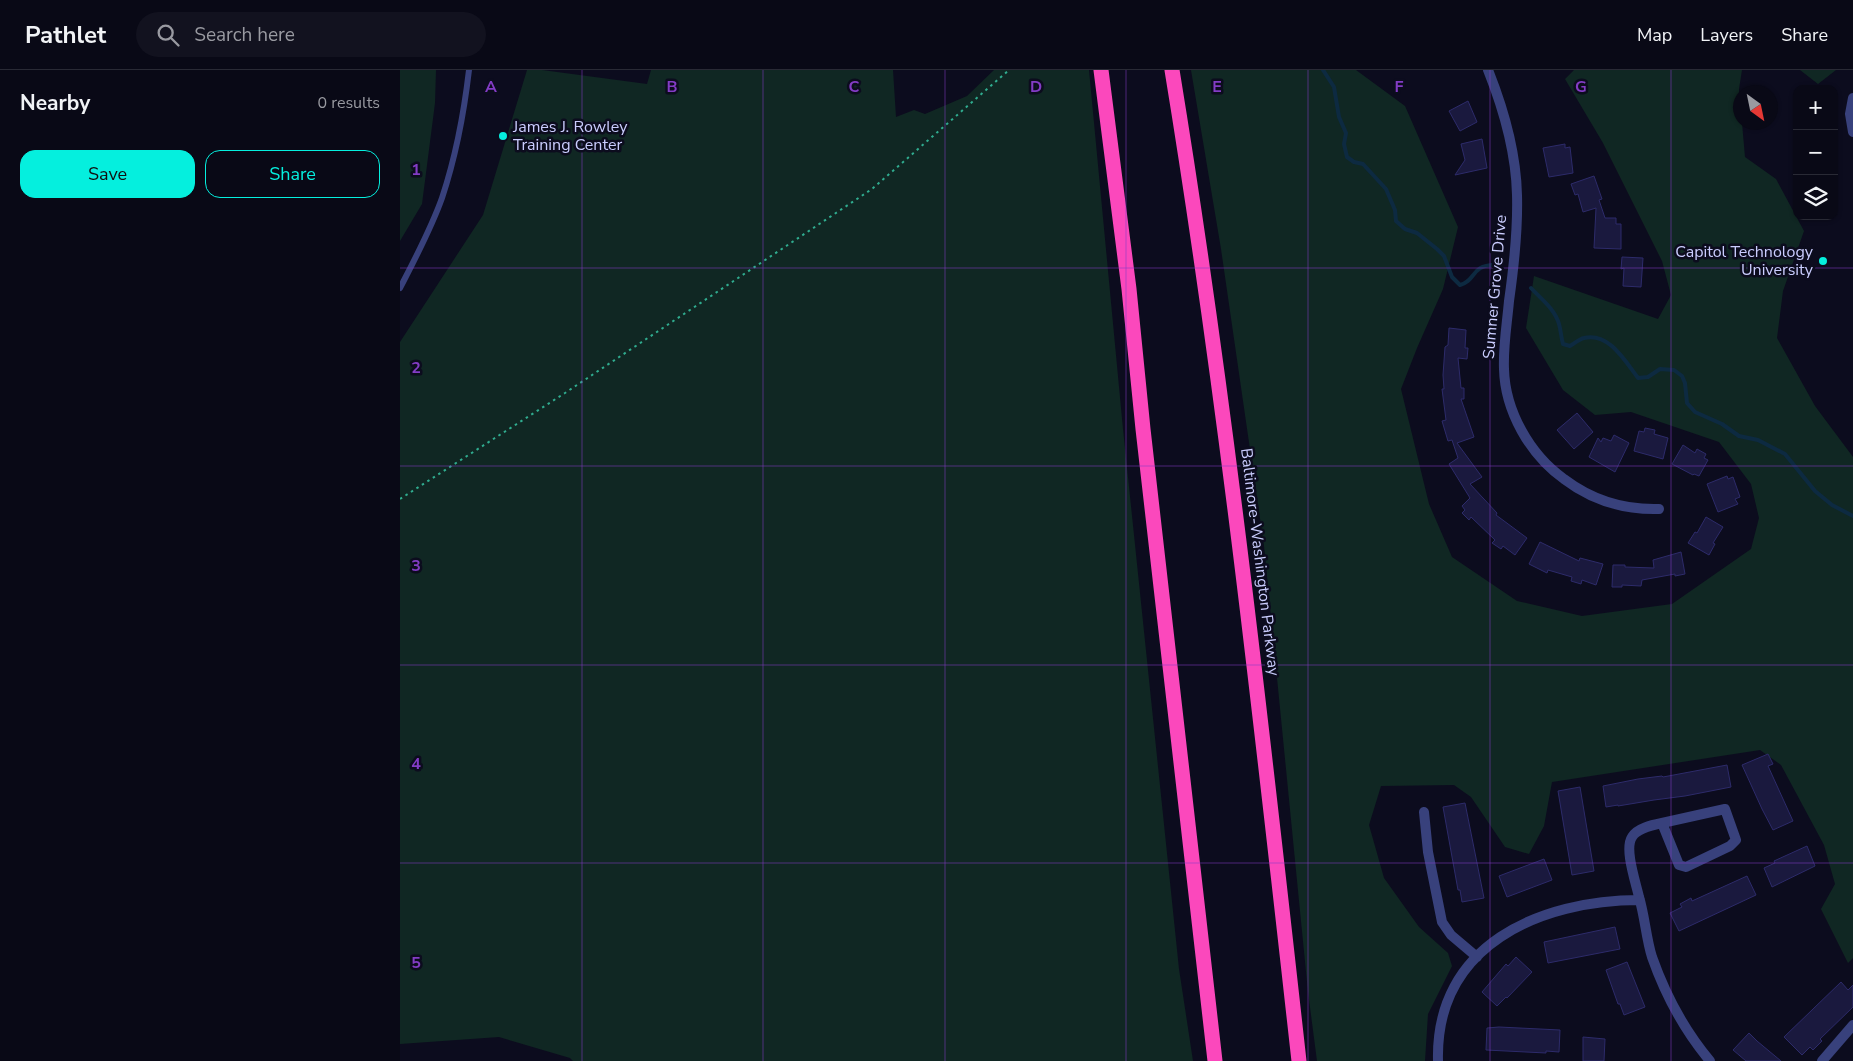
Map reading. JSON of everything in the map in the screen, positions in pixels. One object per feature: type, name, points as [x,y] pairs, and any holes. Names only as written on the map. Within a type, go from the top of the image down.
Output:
[{"type":"highway","points":[[1101,70],[1129,289],[1143,429],[1215,1061]]},
{"type":"highway","name":"Baltimore-Washington Parkway","points":[[1172,70],[1224,413],[1254,654],[1299,1061]]},
{"type":"street","name":"Sumner Grove Drive","points":[[1488,70],[1499,97],[1512,146],[1517,193],[1516,244],[1504,347],[1504,371],[1512,410],[1522,430],[1544,462],[1557,475],[1573,486],[1614,505],[1641,510],[1659,509]]},
{"type":"street","points":[[1853,98],[1850,114],[1853,132]]},
{"type":"street","points":[[1662,823],[1680,865],[1686,866],[1730,846],[1736,840],[1725,809],[1662,823],[1638,830],[1631,838],[1629,849],[1652,957],[1675,1009],[1689,1034],[1710,1061]]},
{"type":"street","points":[[1424,812],[1428,852],[1442,922],[1451,935],[1477,957]]},
{"type":"street","points":[[1438,1061],[1440,1033],[1453,990],[1486,946],[1501,935],[1536,918],[1603,902],[1640,900]]},
{"type":"street","points":[[1822,1061],[1853,1025]]},
{"type":"lane","points":[[400,288],[442,198],[459,136],[469,70]]},
{"type":"path","points":[[400,499],[581,382],[872,189],[1009,70]]},
{"type":"green space","points":[[400,70],[436,70],[435,103],[422,204],[400,241]]},
{"type":"green space","points":[[527,70],[542,70],[647,84],[651,70],[893,70],[896,117],[914,110],[925,114],[967,96],[994,70],[1089,70],[1123,429],[1179,969],[1193,1061],[573,1061],[570,1058],[499,1037],[400,1044],[400,342],[483,215]]},
{"type":"green space","points":[[1191,70],[1356,70],[1405,106],[1458,227],[1443,289],[1401,389],[1429,504],[1452,557],[1517,601],[1582,616],[1672,604],[1751,549],[1759,518],[1751,484],[1719,442],[1631,412],[1595,415],[1563,390],[1526,328],[1534,276],[1658,319],[1671,295],[1662,261],[1603,143],[1565,79],[1574,70],[1742,70],[1740,85],[1733,85],[1733,130],[1743,130],[1745,157],[1776,179],[1793,211],[1793,220],[1798,220],[1804,231],[1783,291],[1777,338],[1815,406],[1853,457],[1853,958],[1848,963],[1821,909],[1835,884],[1824,845],[1781,765],[1760,750],[1552,782],[1544,826],[1529,854],[1505,847],[1471,797],[1454,785],[1381,786],[1369,825],[1384,878],[1419,927],[1448,953],[1452,966],[1428,1014],[1425,1061],[1317,1061],[1308,992],[1264,546],[1221,249]]},
{"type":"green space","points":[[1800,70],[1836,70],[1818,84]]},
{"type":"building","points":[[1468,101],[1477,122],[1460,131],[1449,111]]},
{"type":"building","points":[[1482,139],[1487,168],[1455,175],[1465,160],[1461,144]]},
{"type":"building","points":[[1565,144],[1565,148],[1570,147],[1573,173],[1549,177],[1543,148]]},
{"type":"building","points":[[1594,176],[1602,199],[1599,200],[1605,218],[1616,218],[1616,224],[1621,224],[1621,249],[1594,248],[1596,208],[1583,212],[1578,194],[1575,195],[1571,184]]},
{"type":"building","points":[[1622,257],[1643,258],[1641,287],[1623,286],[1624,268],[1621,269]]},
{"type":"building","points":[[1449,328],[1466,330],[1465,348],[1468,348],[1467,359],[1458,358],[1461,388],[1464,388],[1464,399],[1461,399],[1474,437],[1457,443],[1482,477],[1470,484],[1497,513],[1496,515],[1527,538],[1515,555],[1503,546],[1501,549],[1492,543],[1495,540],[1471,517],[1469,520],[1462,513],[1465,510],[1462,506],[1470,498],[1449,464],[1458,458],[1452,440],[1448,441],[1442,421],[1446,420],[1442,389],[1444,389],[1445,347],[1448,345]]},
{"type":"building","points":[[1577,413],[1593,432],[1574,449],[1557,430]]},
{"type":"building","points":[[1645,428],[1655,430],[1654,434],[1668,438],[1663,459],[1634,451],[1639,431],[1644,432]]},
{"type":"building","points":[[1614,435],[1629,443],[1615,472],[1589,457],[1598,438],[1601,442],[1603,438],[1611,441]]},
{"type":"building","points":[[1683,445],[1695,453],[1697,449],[1706,454],[1704,458],[1708,460],[1699,476],[1693,475],[1672,464]]},
{"type":"building","points":[[1727,476],[1728,479],[1733,477],[1740,497],[1735,499],[1738,504],[1718,512],[1707,484]]},
{"type":"building","points":[[1706,517],[1723,527],[1713,543],[1715,544],[1709,555],[1688,543],[1695,532],[1697,533]]},
{"type":"building","points":[[1540,542],[1579,561],[1580,558],[1603,564],[1596,585],[1582,580],[1581,584],[1571,581],[1572,577],[1548,570],[1547,573],[1529,564]]},
{"type":"building","points":[[1681,552],[1685,574],[1642,580],[1641,586],[1622,585],[1622,587],[1612,587],[1613,565],[1654,568],[1653,560]]},
{"type":"building","points":[[1768,754],[1773,764],[1768,766],[1793,821],[1773,830],[1742,765]]},
{"type":"building","points":[[1727,765],[1731,787],[1685,796],[1606,807],[1603,786]]},
{"type":"building","points":[[1580,787],[1594,871],[1572,875],[1558,791]]},
{"type":"building","points":[[1465,803],[1484,898],[1462,902],[1460,890],[1458,890],[1443,807]]},
{"type":"building","points":[[1807,846],[1815,866],[1772,887],[1764,868],[1775,863],[1774,861]]},
{"type":"building","points":[[1544,859],[1552,880],[1507,897],[1499,876]]},
{"type":"building","points":[[1747,876],[1756,895],[1679,931],[1670,913],[1682,907],[1680,904],[1691,898],[1692,901]]},
{"type":"building","points":[[1615,927],[1620,949],[1548,963],[1544,942]]},
{"type":"building","points":[[1516,957],[1532,972],[1497,1006],[1482,992],[1506,964],[1508,966]]},
{"type":"building","points":[[1627,962],[1645,1007],[1624,1015],[1606,970]]},
{"type":"building","points":[[1841,982],[1848,990],[1853,985],[1853,1007],[1820,1039],[1822,1041],[1813,1050],[1810,1047],[1802,1055],[1784,1037]]},
{"type":"building","points":[[1487,1028],[1560,1030],[1559,1052],[1486,1050]]},
{"type":"building","points":[[1749,1033],[1781,1061],[1746,1061],[1733,1050]]},
{"type":"building","points":[[1583,1037],[1605,1039],[1604,1061],[1583,1061]]},
{"type":"waterway","points":[[1323,70],[1334,87],[1339,117],[1346,133],[1344,144],[1347,157],[1354,162],[1363,164],[1386,189],[1395,210],[1396,221],[1405,229],[1417,233],[1437,249],[1444,256],[1452,277],[1460,285],[1469,280],[1477,270],[1494,265]]},
{"type":"waterway","points":[[1531,288],[1547,304],[1557,319],[1563,344],[1570,346],[1584,338],[1593,337],[1601,339],[1616,349],[1638,378],[1648,377],[1660,369],[1674,370],[1682,376],[1685,383],[1687,403],[1695,412],[1722,424],[1739,436],[1758,440],[1785,454],[1815,491],[1832,505],[1853,516]]},
{"type":"place","name":"James J. Rowley Training Center","points":[[503,136]]},
{"type":"place","name":"Capitol Technology University","points":[[1823,261]]}]
